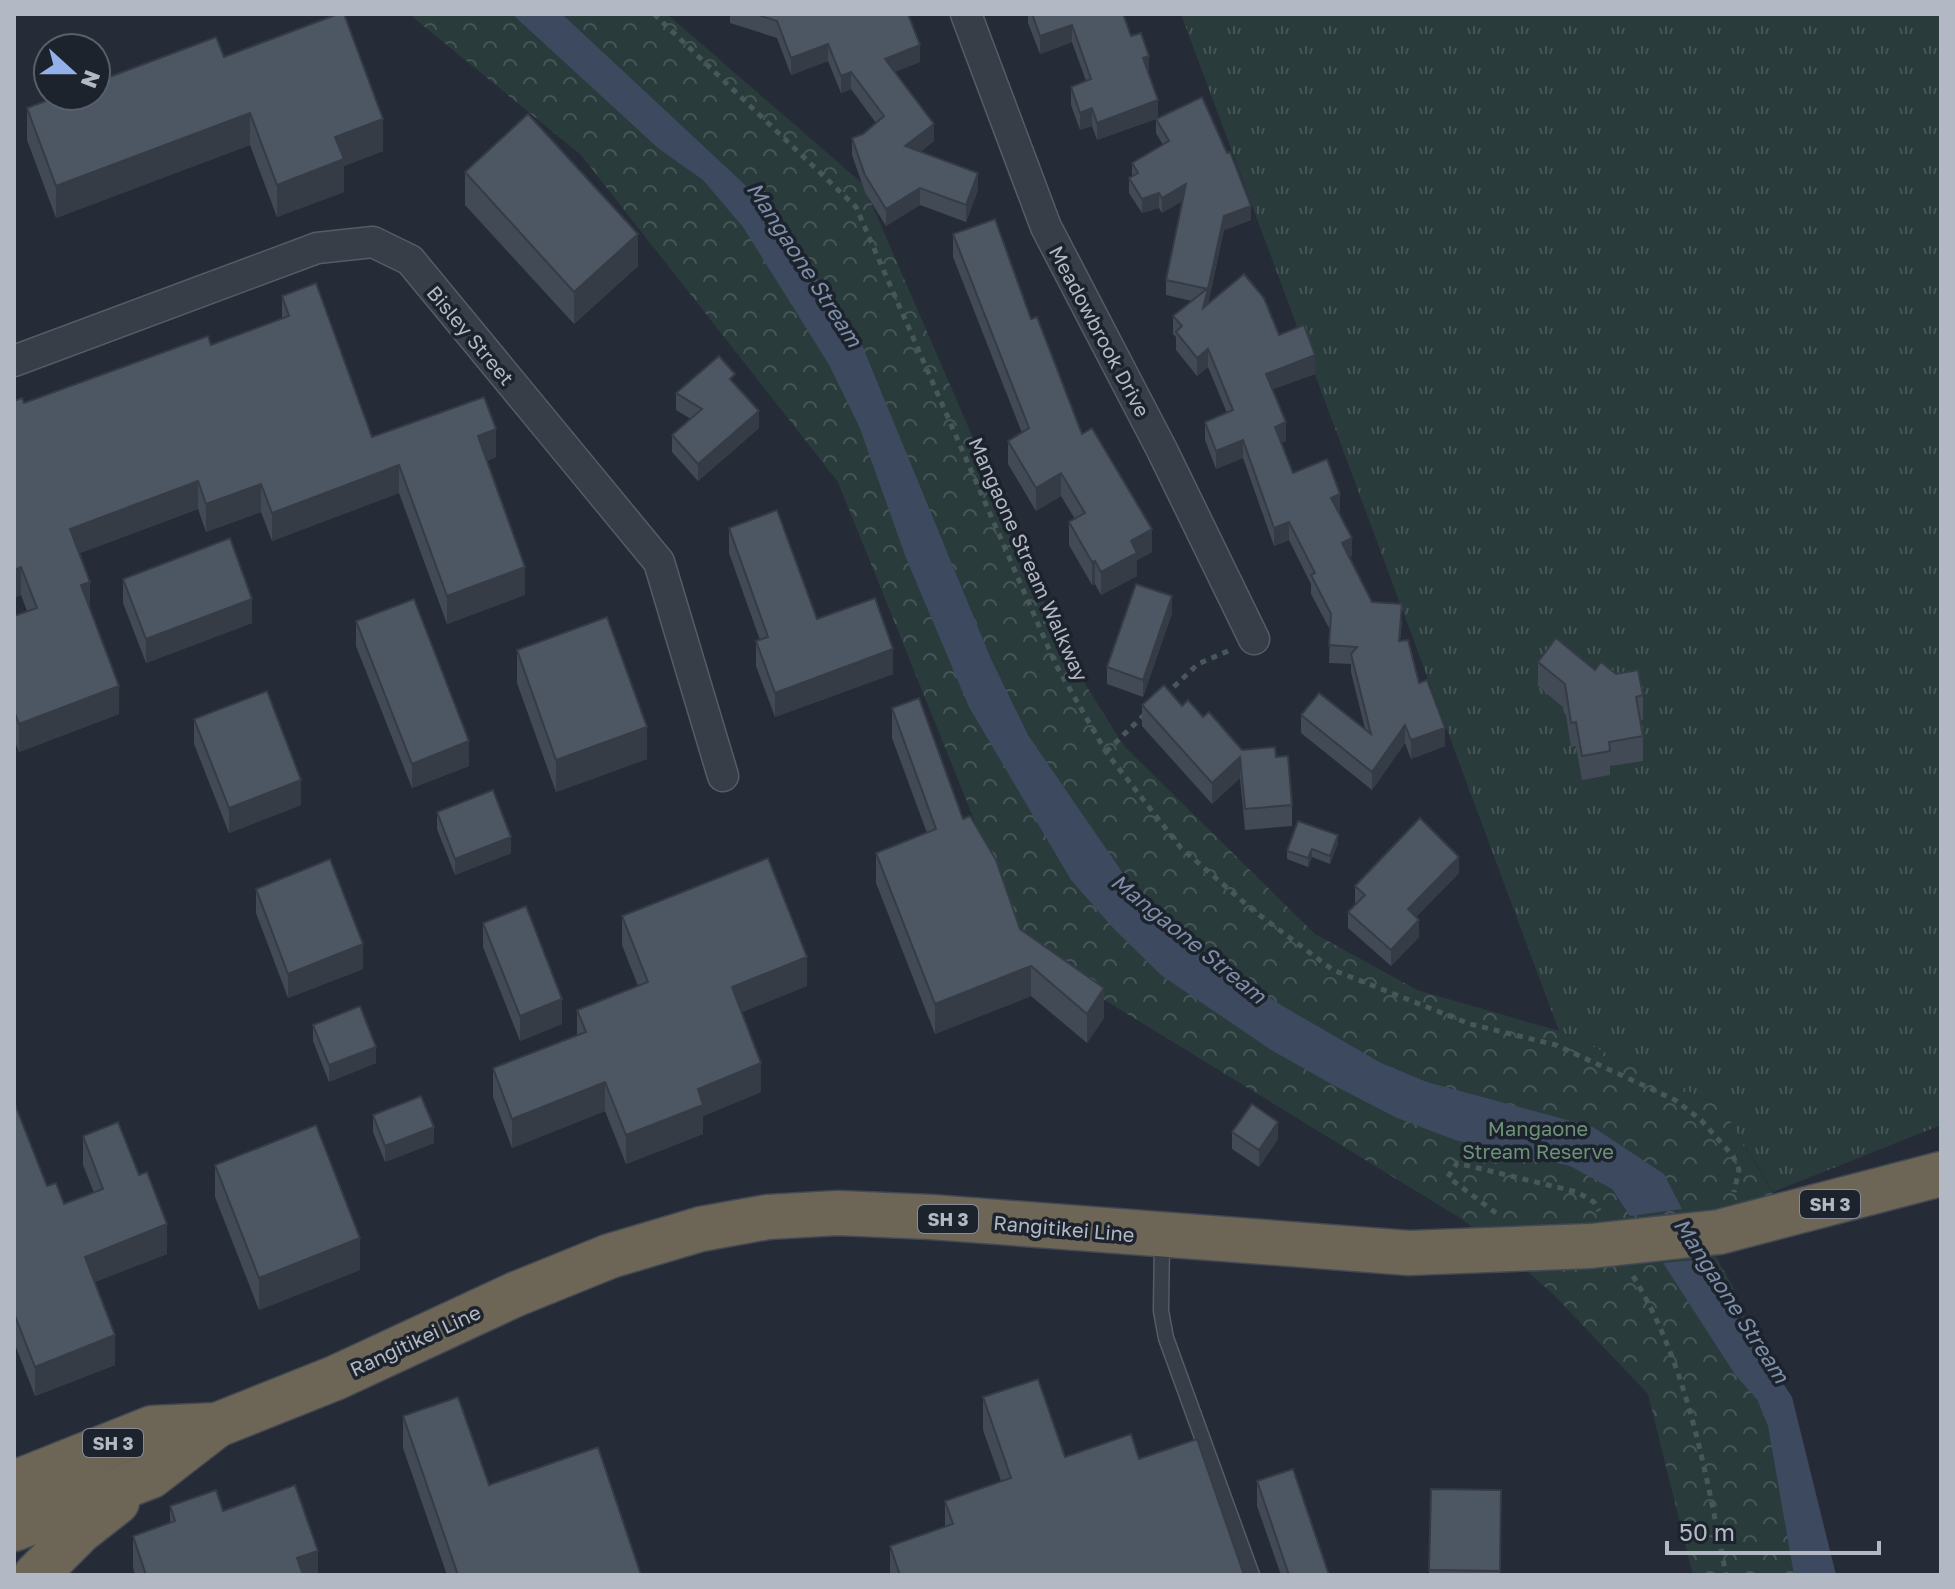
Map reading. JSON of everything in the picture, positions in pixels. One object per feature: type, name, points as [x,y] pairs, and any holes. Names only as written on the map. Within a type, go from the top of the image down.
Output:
[{"type":"highway","name":"Rangitikei Line","points":[[14,1529],[151,1476],[217,1425],[335,1378],[516,1294],[610,1256],[701,1229],[768,1217],[838,1213],[1409,1253],[1591,1246],[1719,1232],[1941,1174]]},
{"type":"highway","name":"Rangitikei Line","points":[[14,1483],[152,1428],[217,1425]]},
{"type":"highway","points":[[36,1575],[80,1531],[151,1476]]},
{"type":"street","name":"Meadowbrook Drive","points":[[966,14],[1046,227],[1162,450],[1254,639]]},
{"type":"street","name":"Bisley Street","points":[[14,361],[317,248],[349,242],[373,242],[410,260],[659,562],[723,776]]},
{"type":"lane","points":[[1162,1237],[1161,1311],[1166,1338],[1252,1575]]},
{"type":"path","name":"Mangaone Stream Walkway","points":[[654,14],[856,207],[1056,665],[1106,752],[1181,848],[1254,911],[1333,970],[1470,1024],[1556,1045],[1675,1100],[1701,1120],[1733,1156],[1739,1170],[1737,1190]]},
{"type":"path","points":[[1164,697],[1198,664],[1254,639]]},
{"type":"path","points":[[1106,752],[1152,708]]},
{"type":"path","points":[[1653,1308],[1675,1358],[1707,1479],[1726,1575]]},
{"type":"green space","name":"Mangaone Stream Reserve","points":[[409,14],[667,14],[863,184],[1067,655],[1124,746],[1315,934],[1417,990],[1559,1031],[1722,1107],[1786,1215],[1711,1248],[1732,1285],[1782,1408],[1811,1575],[1693,1575],[1648,1394],[1554,1295],[1506,1252],[1460,1218],[1028,953],[838,482],[581,155]]},
{"type":"green space","points":[[1181,14],[1941,14],[1941,1125],[1773,1192],[1722,1107],[1559,1031]]},
{"type":"water","name":"Mangaone Stream","points":[[512,14],[562,14],[757,196],[827,292],[862,345],[991,659],[1028,735],[1140,898],[1181,937],[1281,1005],[1381,1063],[1427,1082],[1593,1127],[1664,1174],[1682,1209],[1630,1216],[1612,1189],[1570,1166],[1455,1140],[1397,1118],[1271,1050],[1161,975],[1114,929],[1071,880],[969,707],[906,558],[859,426],[828,363],[743,227],[703,180],[659,149]]},
{"type":"water","points":[[1701,1259],[1792,1397],[1836,1575],[1794,1575],[1768,1426],[1757,1399],[1736,1376],[1663,1263]]},
{"type":"building","points":[[344,14],[383,119],[335,137],[344,159],[277,185],[250,113],[56,186],[27,108],[32,106],[32,112],[112,112],[112,76],[216,37],[224,57]]},
{"type":"building","points":[[755,14],[908,14],[920,45],[885,59],[934,124],[905,146],[978,173],[966,205],[920,188],[886,209],[865,175],[852,138],[863,134],[884,116],[851,72],[841,76],[828,44],[791,58],[777,21]]},
{"type":"building","points":[[1032,14],[1123,14],[1131,36],[1141,33],[1149,56],[1143,58],[1158,100],[1097,123],[1092,108],[1080,113],[1071,87],[1091,79],[1072,25],[1040,36]]},
{"type":"building","points":[[1202,97],[1227,153],[1230,152],[1251,206],[1224,216],[1208,289],[1166,280],[1186,184],[1162,198],[1159,193],[1142,199],[1129,178],[1138,173],[1132,163],[1169,141],[1156,119]]},
{"type":"building","points":[[528,114],[638,234],[574,292],[465,172]]},
{"type":"building","points":[[995,219],[1031,319],[1037,317],[1082,434],[1092,428],[1152,529],[1131,541],[1137,553],[1101,572],[1069,522],[1085,513],[1061,473],[1036,488],[1008,441],[1029,428],[953,234]]},
{"type":"building","points":[[1244,274],[1264,298],[1279,335],[1304,325],[1315,355],[1266,374],[1286,422],[1275,427],[1293,473],[1327,459],[1340,494],[1331,498],[1352,538],[1342,543],[1372,602],[1402,604],[1399,641],[1408,640],[1419,683],[1427,680],[1445,728],[1411,740],[1405,725],[1372,772],[1301,715],[1319,693],[1371,734],[1351,654],[1357,647],[1329,645],[1331,614],[1311,575],[1315,573],[1289,522],[1274,528],[1243,440],[1216,451],[1205,422],[1233,410],[1208,349],[1197,358],[1176,332],[1182,326],[1173,316],[1208,288],[1203,308]]},
{"type":"building","points":[[316,283],[372,437],[484,397],[496,429],[478,436],[525,567],[447,596],[399,465],[272,513],[261,484],[206,504],[198,481],[70,529],[90,582],[81,585],[119,686],[19,724],[14,711],[14,616],[37,608],[21,567],[14,570],[14,401],[22,398],[24,403],[208,336],[211,345],[289,316],[282,296]]},
{"type":"building","points":[[719,356],[735,374],[730,379],[759,411],[698,464],[672,435],[702,409],[676,393]]},
{"type":"building","points":[[777,510],[817,619],[875,598],[893,649],[775,693],[756,641],[768,637],[729,528]]},
{"type":"building","points":[[230,538],[252,599],[146,639],[123,579]]},
{"type":"building","points":[[1136,584],[1172,596],[1143,680],[1107,667]]},
{"type":"building","points":[[414,599],[469,741],[412,764],[356,621]]},
{"type":"building","points":[[607,617],[647,727],[556,760],[517,650]]},
{"type":"building","points":[[1556,638],[1595,670],[1601,662],[1616,674],[1638,670],[1643,695],[1636,697],[1643,736],[1609,742],[1610,751],[1582,756],[1576,722],[1571,723],[1565,684],[1538,662]]},
{"type":"building","points":[[1164,685],[1182,706],[1188,700],[1203,717],[1209,712],[1242,750],[1275,747],[1276,757],[1288,756],[1292,805],[1245,809],[1240,757],[1212,783],[1142,705]]},
{"type":"building","points":[[267,691],[301,780],[229,808],[194,719]]},
{"type":"building","points":[[919,698],[963,819],[970,816],[996,860],[1020,929],[1104,988],[1087,1014],[1031,966],[935,1004],[876,853],[936,829],[892,708]]},
{"type":"building","points":[[493,790],[511,837],[455,859],[437,812]]},
{"type":"building","points":[[1420,818],[1459,857],[1408,909],[1419,920],[1391,950],[1348,912],[1365,895],[1355,886]]},
{"type":"building","points":[[1298,821],[1338,835],[1330,856],[1312,849],[1308,858],[1287,851]]},
{"type":"building","points":[[768,858],[807,957],[732,987],[761,1063],[698,1089],[703,1105],[626,1135],[605,1082],[512,1119],[493,1068],[586,1032],[577,1010],[648,982],[622,916]]},
{"type":"building","points":[[330,859],[363,944],[288,974],[256,889]]},
{"type":"building","points":[[526,906],[562,999],[520,1016],[483,923]]},
{"type":"building","points":[[360,1006],[376,1047],[329,1065],[313,1025]]},
{"type":"building","points":[[421,1096],[434,1127],[385,1146],[373,1115]]},
{"type":"building","points":[[14,1102],[47,1186],[56,1183],[64,1204],[103,1189],[83,1136],[118,1122],[139,1175],[147,1172],[167,1224],[85,1257],[115,1335],[35,1367],[14,1313]]},
{"type":"building","points":[[1252,1104],[1278,1122],[1259,1150],[1232,1132]]},
{"type":"building","points":[[316,1125],[360,1238],[259,1278],[215,1165]]},
{"type":"building","points":[[1038,1379],[1065,1457],[1131,1434],[1139,1459],[1197,1439],[1244,1575],[900,1575],[890,1546],[953,1524],[945,1501],[1011,1478],[983,1397]]},
{"type":"building","points":[[458,1397],[489,1485],[598,1447],[641,1575],[458,1575],[403,1416]]},
{"type":"building","points":[[1293,1469],[1329,1575],[1289,1575],[1257,1481]]},
{"type":"building","points":[[295,1485],[318,1551],[297,1558],[303,1575],[146,1575],[133,1536],[175,1521],[170,1506],[216,1490],[223,1511]]},
{"type":"building","points":[[1431,1489],[1501,1490],[1500,1571],[1429,1570]]}]
